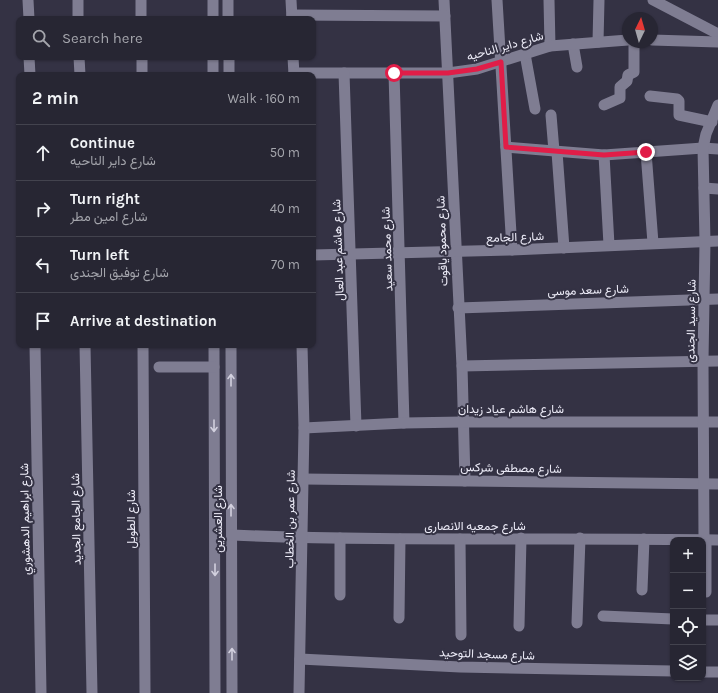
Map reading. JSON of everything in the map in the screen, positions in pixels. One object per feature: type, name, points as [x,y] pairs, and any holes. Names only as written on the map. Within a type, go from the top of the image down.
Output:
[{"type":"street","points":[[28,0],[28,16]]},
{"type":"street","points":[[78,0],[78,16]]},
{"type":"street","points":[[141,0],[141,16]]},
{"type":"street","points":[[213,0],[213,16]]},
{"type":"street","points":[[228,0],[228,16]]},
{"type":"street","points":[[291,0],[292,16]]},
{"type":"street","name":"شارع محمود ياقوت","points":[[444,0],[462,366],[465,481]]},
{"type":"street","points":[[497,0],[512,250]]},
{"type":"street","points":[[549,0],[550,46]]},
{"type":"street","points":[[598,42],[599,0]]},
{"type":"street","points":[[652,0],[718,34]]},
{"type":"street","points":[[675,0],[676,12]]},
{"type":"street","points":[[316,17],[445,16]]},
{"type":"street","name":"شارع داير الناحيه","points":[[316,74],[448,73],[477,69],[550,46],[622,40]]},
{"type":"street","points":[[658,40],[718,42]]},
{"type":"street","points":[[573,44],[577,67]]},
{"type":"street","points":[[604,105],[620,98],[620,88],[627,81],[628,75],[634,72],[634,48]]},
{"type":"street","points":[[524,54],[535,109]]},
{"type":"street","points":[[29,60],[30,72]]},
{"type":"street","points":[[79,60],[80,72]]},
{"type":"street","points":[[142,60],[142,72]]},
{"type":"street","points":[[213,60],[214,72]]},
{"type":"street","points":[[229,60],[229,72]]},
{"type":"street","points":[[293,60],[294,72]]},
{"type":"street","name":"شارع هاشم عبد العال","points":[[344,73],[356,426]]},
{"type":"street","name":"شارع محمد سعيد","points":[[394,73],[404,423]]},
{"type":"street","points":[[650,96],[677,99],[679,101],[679,115],[712,122]]},
{"type":"street","name":"شارع سيد الجندى","points":[[705,537],[703,361],[705,242],[702,148],[718,105]]},
{"type":"street","points":[[551,115],[564,248]]},
{"type":"street","points":[[506,147],[604,155],[702,148],[718,149]]},
{"type":"street","points":[[646,152],[653,243]]},
{"type":"street","points":[[604,155],[609,245]]},
{"type":"street","points":[[704,188],[718,189]]},
{"type":"street","name":"شارع الجامع","points":[[316,255],[456,252],[718,241]]},
{"type":"street","name":"شارع سعد موسى","points":[[458,308],[718,299]]},
{"type":"street","name":"شارع ابراهيم الدهشوري","points":[[35,348],[41,693]]},
{"type":"street","name":"شارع الجامع الجديد","points":[[85,348],[92,693]]},
{"type":"street","name":"شارع الطويل","points":[[143,348],[145,693]]},
{"type":"street","name":"شارع العشرين","points":[[214,348],[215,693]]},
{"type":"street","name":"شارع العشرين","points":[[231,348],[232,693]]},
{"type":"street","name":"شارع عمر بن الخطاب","points":[[299,693],[304,428],[302,348]]},
{"type":"street","points":[[462,366],[718,361]]},
{"type":"street","points":[[159,367],[214,367]]},
{"type":"street","name":"شارع هاشم عياد زيدان","points":[[304,428],[404,423],[463,422],[718,422]]},
{"type":"street","name":"شارع مصطفى شركس","points":[[303,479],[718,484]]},
{"type":"street","name":"شارع جمعيه الانصارى","points":[[232,535],[303,538],[460,540],[521,538],[670,539]]},
{"type":"street","points":[[340,538],[340,595]]},
{"type":"street","points":[[519,626],[521,538]]},
{"type":"street","points":[[577,623],[580,538]]},
{"type":"street","points":[[399,618],[400,539]]},
{"type":"street","points":[[642,590],[644,539]]},
{"type":"street","points":[[460,540],[461,635]]},
{"type":"street","name":"شارع جمعيه الانصارى","points":[[706,540],[718,540]]},
{"type":"street","points":[[603,616],[670,619]]},
{"type":"street","points":[[706,620],[718,620]]},
{"type":"street","name":"شارع مسجد التوحيد","points":[[300,659],[460,667],[670,671]]},
{"type":"street","points":[[706,672],[718,672]]},
{"type":"route","points":[[394,73],[448,73],[477,69],[501,62],[506,147],[604,155],[646,152]]}]
